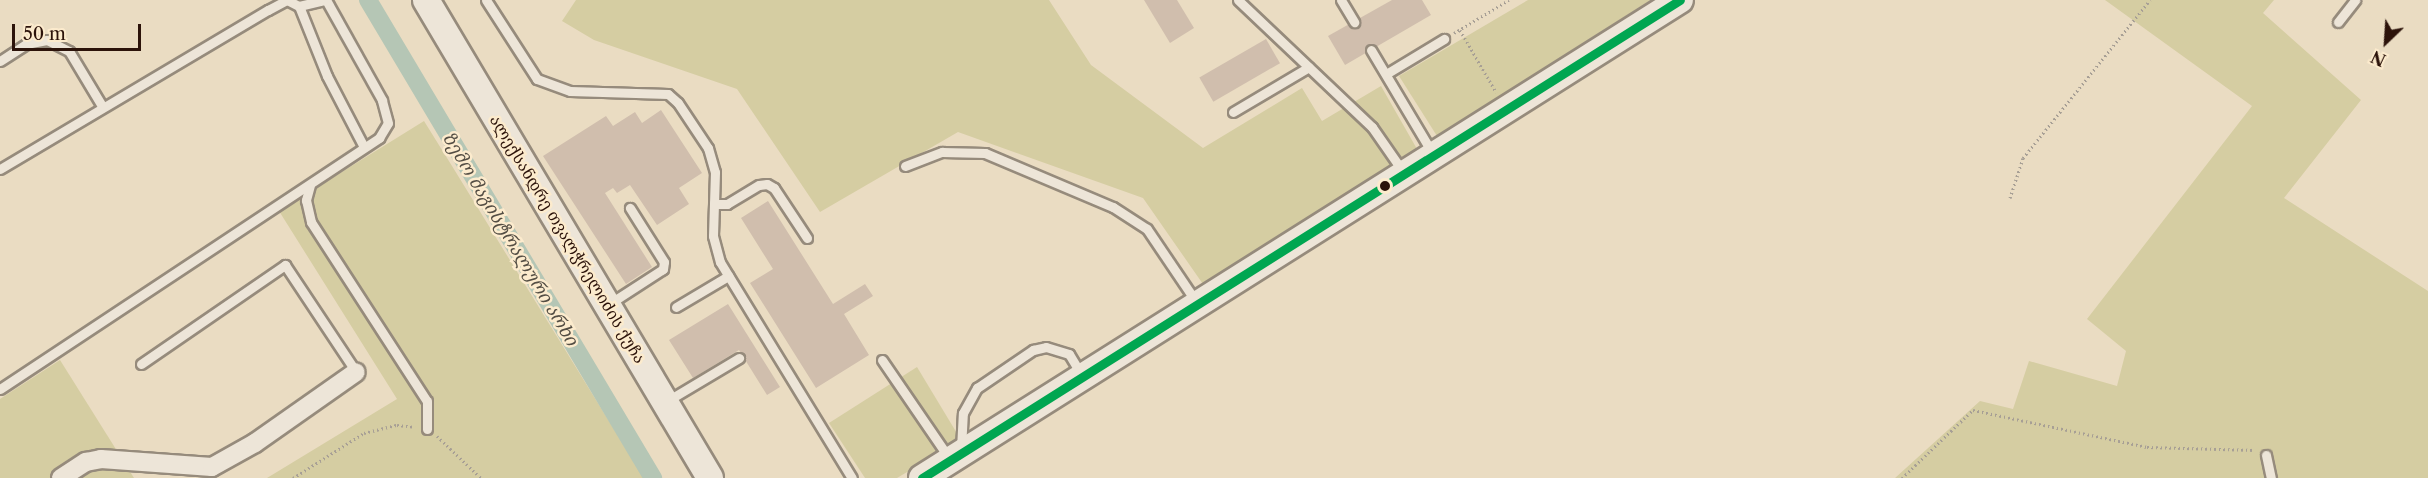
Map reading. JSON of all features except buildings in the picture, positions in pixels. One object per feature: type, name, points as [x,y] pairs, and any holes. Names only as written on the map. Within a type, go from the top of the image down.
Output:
[{"type":"street","name":"ალექსანდრე თვალჭრელიძის ქუჩა","points":[[426,0],[710,478]]},
{"type":"street","points":[[922,478],[1677,1]]},
{"type":"street","points":[[61,478],[86,462],[101,459],[212,467],[255,443],[356,372]]},
{"type":"lane","points":[[0,169],[102,106],[286,0],[299,6],[326,0],[382,100],[388,123],[379,138],[0,389]]},
{"type":"lane","points":[[486,0],[537,80],[570,91],[668,94],[678,103],[708,148],[715,172],[713,236],[728,276],[852,478]]},
{"type":"lane","points":[[1238,0],[1372,127],[1404,173]]},
{"type":"lane","points":[[1341,0],[1354,22]]},
{"type":"lane","points":[[2338,21],[2355,0]]},
{"type":"lane","points":[[299,6],[327,76],[364,147]]},
{"type":"lane","points":[[1386,74],[1444,39]]},
{"type":"lane","points":[[0,61],[26,44],[47,40],[69,51],[102,106]]},
{"type":"lane","points":[[1371,50],[1433,154]]},
{"type":"lane","points":[[1233,112],[1309,67]]},
{"type":"lane","points":[[904,166],[942,152],[985,153],[1113,207],[1147,229],[1198,304]]},
{"type":"lane","points":[[714,204],[727,204],[759,184],[766,184],[774,188],[807,238]]},
{"type":"lane","points":[[310,185],[306,200],[311,222],[427,401],[427,429]]},
{"type":"lane","points":[[607,306],[663,269],[664,262],[630,208]]},
{"type":"lane","points":[[141,364],[285,265],[356,372]]},
{"type":"lane","points":[[676,308],[728,276]]},
{"type":"lane","points":[[955,457],[963,413],[977,388],[1033,350],[1046,347],[1069,354],[1083,377]]},
{"type":"lane","points":[[665,403],[739,358]]},
{"type":"lane","points":[[882,360],[955,457]]},
{"type":"lane","points":[[2266,455],[2271,478]]},
{"type":"path","points":[[1444,39],[1509,0]]},
{"type":"path","points":[[2010,198],[2023,158],[2150,0]]},
{"type":"path","points":[[1460,30],[1506,109]]},
{"type":"path","points":[[1902,478],[1973,410],[2147,447],[2262,450],[2266,455]]},
{"type":"path","points":[[293,478],[364,433],[397,424],[427,429],[464,457],[481,478]]},
{"type":"shaded area","points":[[576,0],[1049,0],[1091,65],[1203,148],[1302,88],[1322,121],[1381,86],[1417,149],[1205,287],[1143,198],[958,132],[820,212],[737,89],[594,40],[562,21]]},
{"type":"shaded area","points":[[1528,0],[1651,0],[1437,136],[1399,76]]},
{"type":"shaded area","points":[[2105,0],[2274,0],[2263,13],[2361,100],[2284,198],[2428,291],[2428,478],[1895,478],[1980,401],[2013,409],[2029,361],[2117,386],[2126,351],[2087,319],[2252,106]]},
{"type":"shaded area","points":[[424,121],[644,478],[267,478],[397,399],[279,211]]},
{"type":"shaded area","points":[[60,360],[134,478],[0,478],[0,399]]},
{"type":"shaded area","points":[[917,367],[961,440],[897,478],[865,478],[829,423]]},
{"type":"waterway","name":"ზემო მაგისტრალური არხი","points":[[368,0],[653,478]]},
{"type":"transit line","points":[[922,478],[1680,0]]}]
